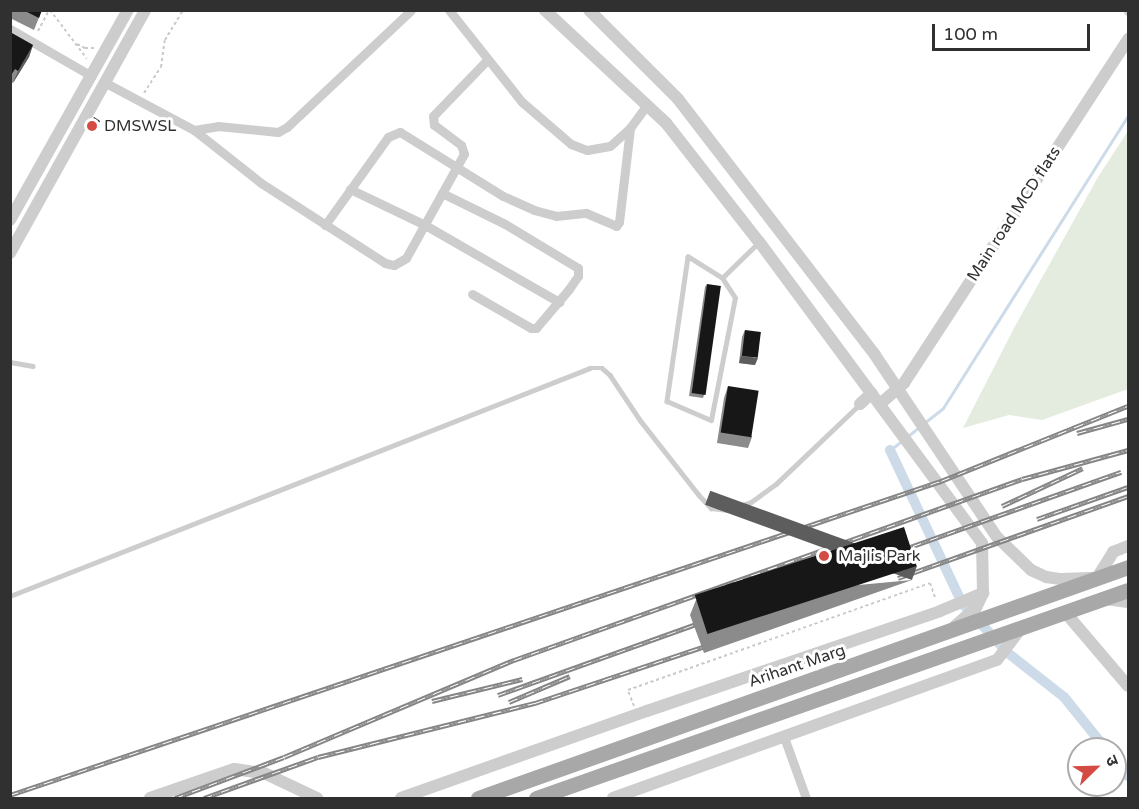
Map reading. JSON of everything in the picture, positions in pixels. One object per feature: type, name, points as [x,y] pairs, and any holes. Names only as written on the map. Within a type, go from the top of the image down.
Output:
[{"type":"main road","name":"Arihant Marg","points":[[478,798],[1128,567]]},
{"type":"main road","points":[[536,798],[1128,590]]},
{"type":"main road","points":[[608,752],[615,771]]},
{"type":"street","points":[[10,220],[128,10]]},
{"type":"street","points":[[10,253],[146,10]]},
{"type":"street","points":[[194,130],[218,126],[278,132],[287,127],[411,10]]},
{"type":"street","points":[[449,10],[522,102],[571,144],[587,150],[599,150],[618,142],[647,105]]},
{"type":"street","points":[[545,10],[666,123],[759,242],[982,543],[976,608],[954,630]]},
{"type":"street","points":[[596,13],[678,99],[899,388],[997,537],[1031,570],[1046,577],[1097,578],[1113,552],[1128,546]]},
{"type":"street","points":[[10,29],[90,75],[194,130],[261,183],[385,264],[394,265],[406,258],[457,167],[463,149],[432,120],[487,60]]},
{"type":"street","name":"Main road MCD flats","points":[[880,404],[899,388],[1128,39]]},
{"type":"street","points":[[325,225],[388,136],[394,132],[405,133],[502,196],[534,210],[556,216],[586,213],[616,226],[619,222],[630,128]]},
{"type":"street","points":[[351,189],[425,225],[559,302]]},
{"type":"street","points":[[442,193],[505,224],[576,266],[578,276],[541,326],[531,328],[472,294]]},
{"type":"street","points":[[860,404],[872,393]]},
{"type":"street","points":[[401,798],[978,596]]},
{"type":"street","points":[[1103,599],[1128,602]]},
{"type":"street","points":[[1065,612],[1128,686]]},
{"type":"street","points":[[613,798],[997,660],[1019,630]]},
{"type":"street","points":[[784,737],[806,798]]},
{"type":"street","points":[[150,798],[234,769],[264,773],[317,798]]},
{"type":"lane","points":[[722,278],[759,242]]},
{"type":"lane","points":[[688,257],[722,278],[735,298],[711,420],[667,401],[688,257]]},
{"type":"lane","points":[[10,362],[33,366]]},
{"type":"lane","points":[[10,596],[590,368],[602,368],[610,375],[640,420],[711,508],[728,510],[750,502],[776,484],[860,404]]},
{"type":"path","points":[[38,31],[50,10],[87,59]]},
{"type":"path","points":[[139,100],[161,67],[165,40],[183,10]]},
{"type":"path","points":[[71,38],[81,47],[96,49]]},
{"type":"path","points":[[637,714],[628,690],[930,583],[940,611]]},
{"type":"shaded area","points":[[1128,131],[1128,389],[1042,420],[1009,415],[963,428],[1014,328],[1098,177]]},
{"type":"building","points":[[23,10],[42,10],[39,18]]},
{"type":"building","points":[[10,32],[33,45],[18,71],[15,69],[10,77]]},
{"type":"building","points":[[94,117],[100,121],[95,128],[90,125]]},
{"type":"building","points":[[707,284],[721,286],[706,395],[692,393]]},
{"type":"building","points":[[745,330],[761,332],[758,358],[742,356]]},
{"type":"building","points":[[728,386],[759,391],[751,437],[721,432]]},
{"type":"building","points":[[904,527],[917,566],[707,634],[695,595]]},
{"type":"waterway","points":[[924,423],[943,408],[1128,115]]},
{"type":"waterway","points":[[908,436],[919,427]]},
{"type":"waterway","points":[[890,450],[903,440]]},
{"type":"waterway","points":[[890,450],[962,603],[1008,653],[1064,697],[1096,737]]},
{"type":"railway","points":[[10,795],[941,481],[1128,406]]},
{"type":"railway","points":[[1077,433],[1128,419]]},
{"type":"railway","points":[[175,798],[284,757],[514,660],[1022,479],[1128,450]]},
{"type":"railway","points":[[1002,506],[1083,468]]},
{"type":"railway","points":[[896,552],[1121,472]]},
{"type":"railway","points":[[1037,519],[1128,487]]},
{"type":"railway","points":[[898,578],[1128,496]]},
{"type":"railway","points":[[498,695],[710,619]]},
{"type":"railway","points":[[204,798],[318,757],[535,703],[717,642]]},
{"type":"railway","points":[[509,702],[570,676]]},
{"type":"railway","points":[[432,701],[522,679]]},
{"type":"place","name":"DMSWSL","points":[[92,126]]},
{"type":"place","name":"Majlis Park","points":[[824,556]]}]
